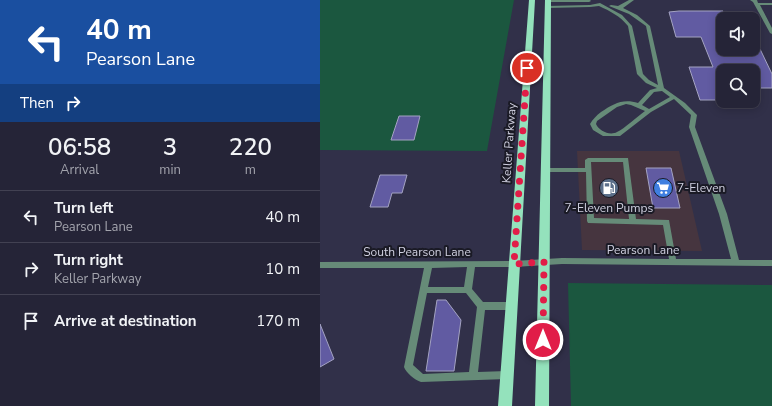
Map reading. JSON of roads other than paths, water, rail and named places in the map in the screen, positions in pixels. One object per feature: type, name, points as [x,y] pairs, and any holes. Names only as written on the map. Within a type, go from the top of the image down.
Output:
[{"type":"main road","points":[[532,3],[547,3],[542,406]]},
{"type":"main road","name":"Keller Parkway","points":[[505,406],[532,3]]},
{"type":"street","points":[[619,8],[632,0]]},
{"type":"street","points":[[754,2],[772,4]]},
{"type":"street","points":[[754,2],[772,33]]},
{"type":"street","points":[[547,3],[590,6],[600,4],[629,11],[641,18],[648,26],[662,89]]},
{"type":"street","points":[[600,4],[616,12],[627,21],[630,26],[640,74],[644,80],[662,89],[686,105],[694,116],[692,127],[723,214],[736,263]]},
{"type":"street","points":[[639,105],[652,91],[662,89]]},
{"type":"street","points":[[649,112],[639,105],[620,102],[595,120],[593,124],[595,129],[605,135],[618,135],[649,112],[674,97]]},
{"type":"street","points":[[633,222],[626,160],[588,160],[591,221],[633,222],[666,222],[673,262]]},
{"type":"street","points":[[545,170],[589,170]]},
{"type":"street","name":"Pearson Lane","points":[[514,264],[544,262],[772,263]]},
{"type":"street","points":[[429,264],[408,367],[421,378],[507,375]]},
{"type":"street","points":[[471,264],[468,290],[481,306],[473,376]]},
{"type":"street","name":"South Pearson Lane","points":[[320,265],[514,264]]},
{"type":"street","points":[[423,290],[468,290]]},
{"type":"street","points":[[481,306],[512,306]]},
{"type":"place","name":"7-Eleven Pumps","points":[[609,188]]},
{"type":"place","name":"7-Eleven","points":[[663,188]]}]
